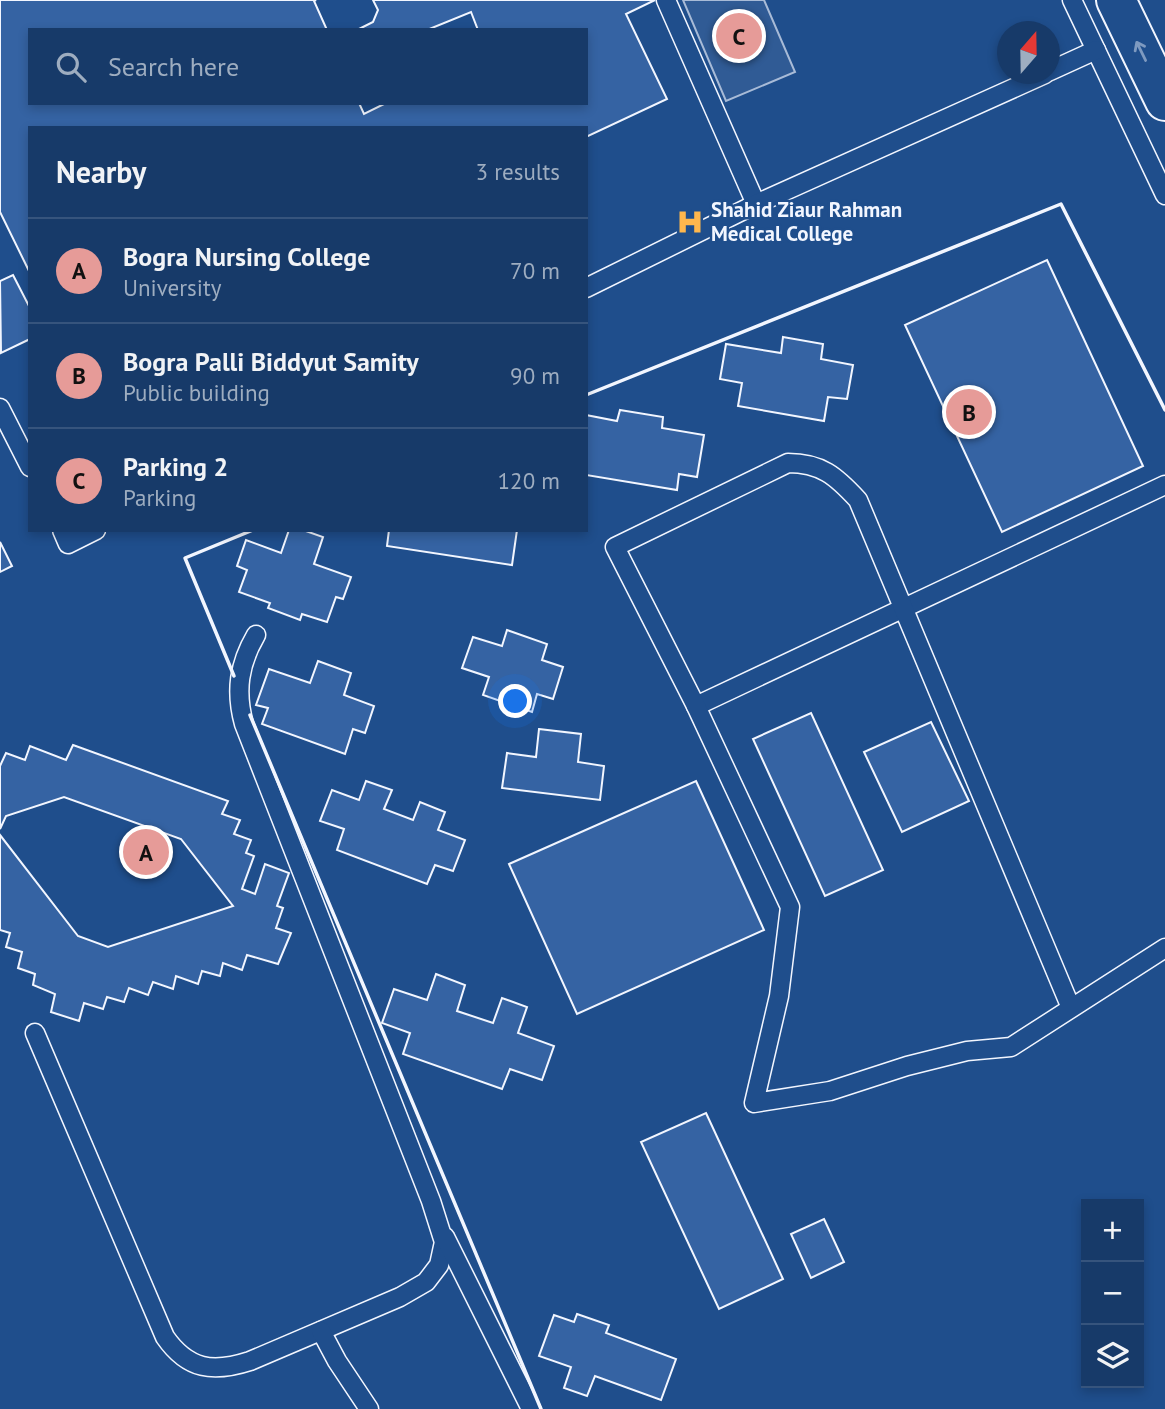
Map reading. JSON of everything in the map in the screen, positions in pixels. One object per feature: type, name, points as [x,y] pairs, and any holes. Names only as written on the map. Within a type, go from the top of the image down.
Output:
[{"type":"highway","points":[[1116,0],[1165,101]]},
{"type":"lane","points":[[666,0],[756,204]]},
{"type":"lane","points":[[1072,0],[1165,195]]},
{"type":"lane","points":[[1060,66],[1096,50]]},
{"type":"lane","points":[[588,287],[756,204],[1021,84]]},
{"type":"lane","points":[[0,408],[28,463]]},
{"type":"lane","points":[[1071,1008],[858,500],[842,483],[825,469],[802,463],[788,463],[615,547],[696,706],[790,907],[779,996],[754,1103],[830,1091],[907,1066],[967,1051],[1011,1047],[1165,948]]},
{"type":"lane","points":[[696,706],[1165,485]]},
{"type":"lane","points":[[63,532],[68,544],[92,532]]},
{"type":"lane","points":[[35,1033],[165,1337],[176,1352],[192,1363],[203,1367],[232,1367],[400,1297],[426,1282],[439,1265],[444,1242],[440,1228],[239,707],[238,684],[244,659],[256,635]]},
{"type":"lane","points":[[440,1228],[531,1409]]},
{"type":"lane","points":[[321,1331],[369,1409]]},
{"type":"shaded area","points":[[683,0],[764,0],[795,72],[726,101]]},
{"type":"building","points":[[0,0],[316,0],[314,1],[326,28],[28,28],[28,105],[360,105],[364,114],[382,105],[588,105],[588,28],[477,28],[471,12],[432,28],[361,28],[373,22],[378,10],[373,0],[655,0],[626,14],[667,99],[588,136],[588,126],[28,126],[28,269],[0,212]]},
{"type":"building","points":[[1047,260],[1143,466],[1002,532],[905,325]]},
{"type":"building","points":[[13,275],[28,304],[28,340],[1,353],[0,281]]},
{"type":"building","points":[[783,337],[823,344],[821,359],[853,365],[847,399],[828,397],[824,421],[738,406],[742,383],[720,379],[726,344],[781,353]]},
{"type":"building","points":[[620,410],[663,417],[662,428],[704,435],[697,477],[679,474],[677,490],[588,475],[588,415],[617,421]]},
{"type":"building","points":[[288,532],[309,532],[323,537],[314,564],[351,577],[343,599],[336,597],[327,622],[302,614],[300,620],[268,608],[270,603],[239,592],[247,570],[237,566],[246,540],[281,553]]},
{"type":"building","points":[[389,532],[517,532],[512,565],[387,546]]},
{"type":"building","points":[[0,542],[12,566],[0,572]]},
{"type":"building","points":[[507,630],[547,644],[542,660],[563,667],[553,699],[537,694],[532,712],[483,695],[489,677],[462,668],[473,637],[502,646]]},
{"type":"building","points":[[318,661],[351,673],[344,695],[374,706],[365,733],[353,729],[345,754],[262,724],[268,708],[256,705],[269,669],[310,683]]},
{"type":"building","points":[[811,713],[883,870],[825,896],[753,739]]},
{"type":"building","points":[[931,722],[969,801],[902,832],[864,752]]},
{"type":"building","points":[[539,729],[581,734],[578,762],[604,766],[600,800],[502,788],[507,753],[536,757]]},
{"type":"building","points":[[73,745],[228,801],[222,814],[240,820],[234,834],[251,840],[246,853],[254,856],[242,889],[255,894],[265,864],[289,873],[277,906],[283,908],[276,928],[291,933],[278,964],[247,955],[242,970],[223,963],[220,976],[202,971],[198,984],[176,976],[173,989],[153,982],[148,995],[129,988],[124,1002],[107,997],[103,1009],[84,1003],[79,1021],[51,1012],[55,994],[33,985],[35,974],[18,968],[22,952],[6,947],[10,933],[0,930],[0,835],[78,936],[108,947],[233,906],[181,839],[64,797],[6,816],[0,829],[0,766],[6,753],[25,760],[30,746],[66,760]]},
{"type":"building","points":[[366,781],[392,790],[384,809],[413,820],[420,802],[445,812],[438,830],[465,840],[453,871],[435,865],[427,884],[337,850],[344,829],[320,821],[332,790],[359,800]]},
{"type":"building","points":[[696,781],[764,930],[577,1014],[509,864]]},
{"type":"building","points":[[436,974],[465,985],[457,1011],[493,1023],[502,998],[527,1007],[518,1033],[554,1046],[542,1080],[510,1069],[502,1089],[403,1054],[410,1033],[382,1023],[394,989],[427,1000]]},
{"type":"building","points":[[706,1113],[783,1279],[719,1309],[641,1142]]},
{"type":"building","points":[[824,1219],[844,1262],[811,1278],[791,1234]]},
{"type":"building","points":[[577,1314],[609,1325],[606,1333],[676,1359],[661,1400],[595,1376],[587,1396],[564,1388],[571,1367],[539,1356],[554,1315],[574,1322]]},
{"type":"wall","points":[[588,394],[1061,204],[1165,410]]},
{"type":"wall","points":[[234,676],[185,558],[248,532]]},
{"type":"wall","points":[[250,715],[541,1409]]},
{"type":"place","name":"Parking 2","points":[[739,36]]},
{"type":"place","name":"Shahid Ziaur Rahman Medical College","points":[[690,222]]},
{"type":"place","name":"Bogra Palli Biddyut Samity","points":[[969,412]]},
{"type":"place","name":"Bogra Nursing College","points":[[146,852]]}]
